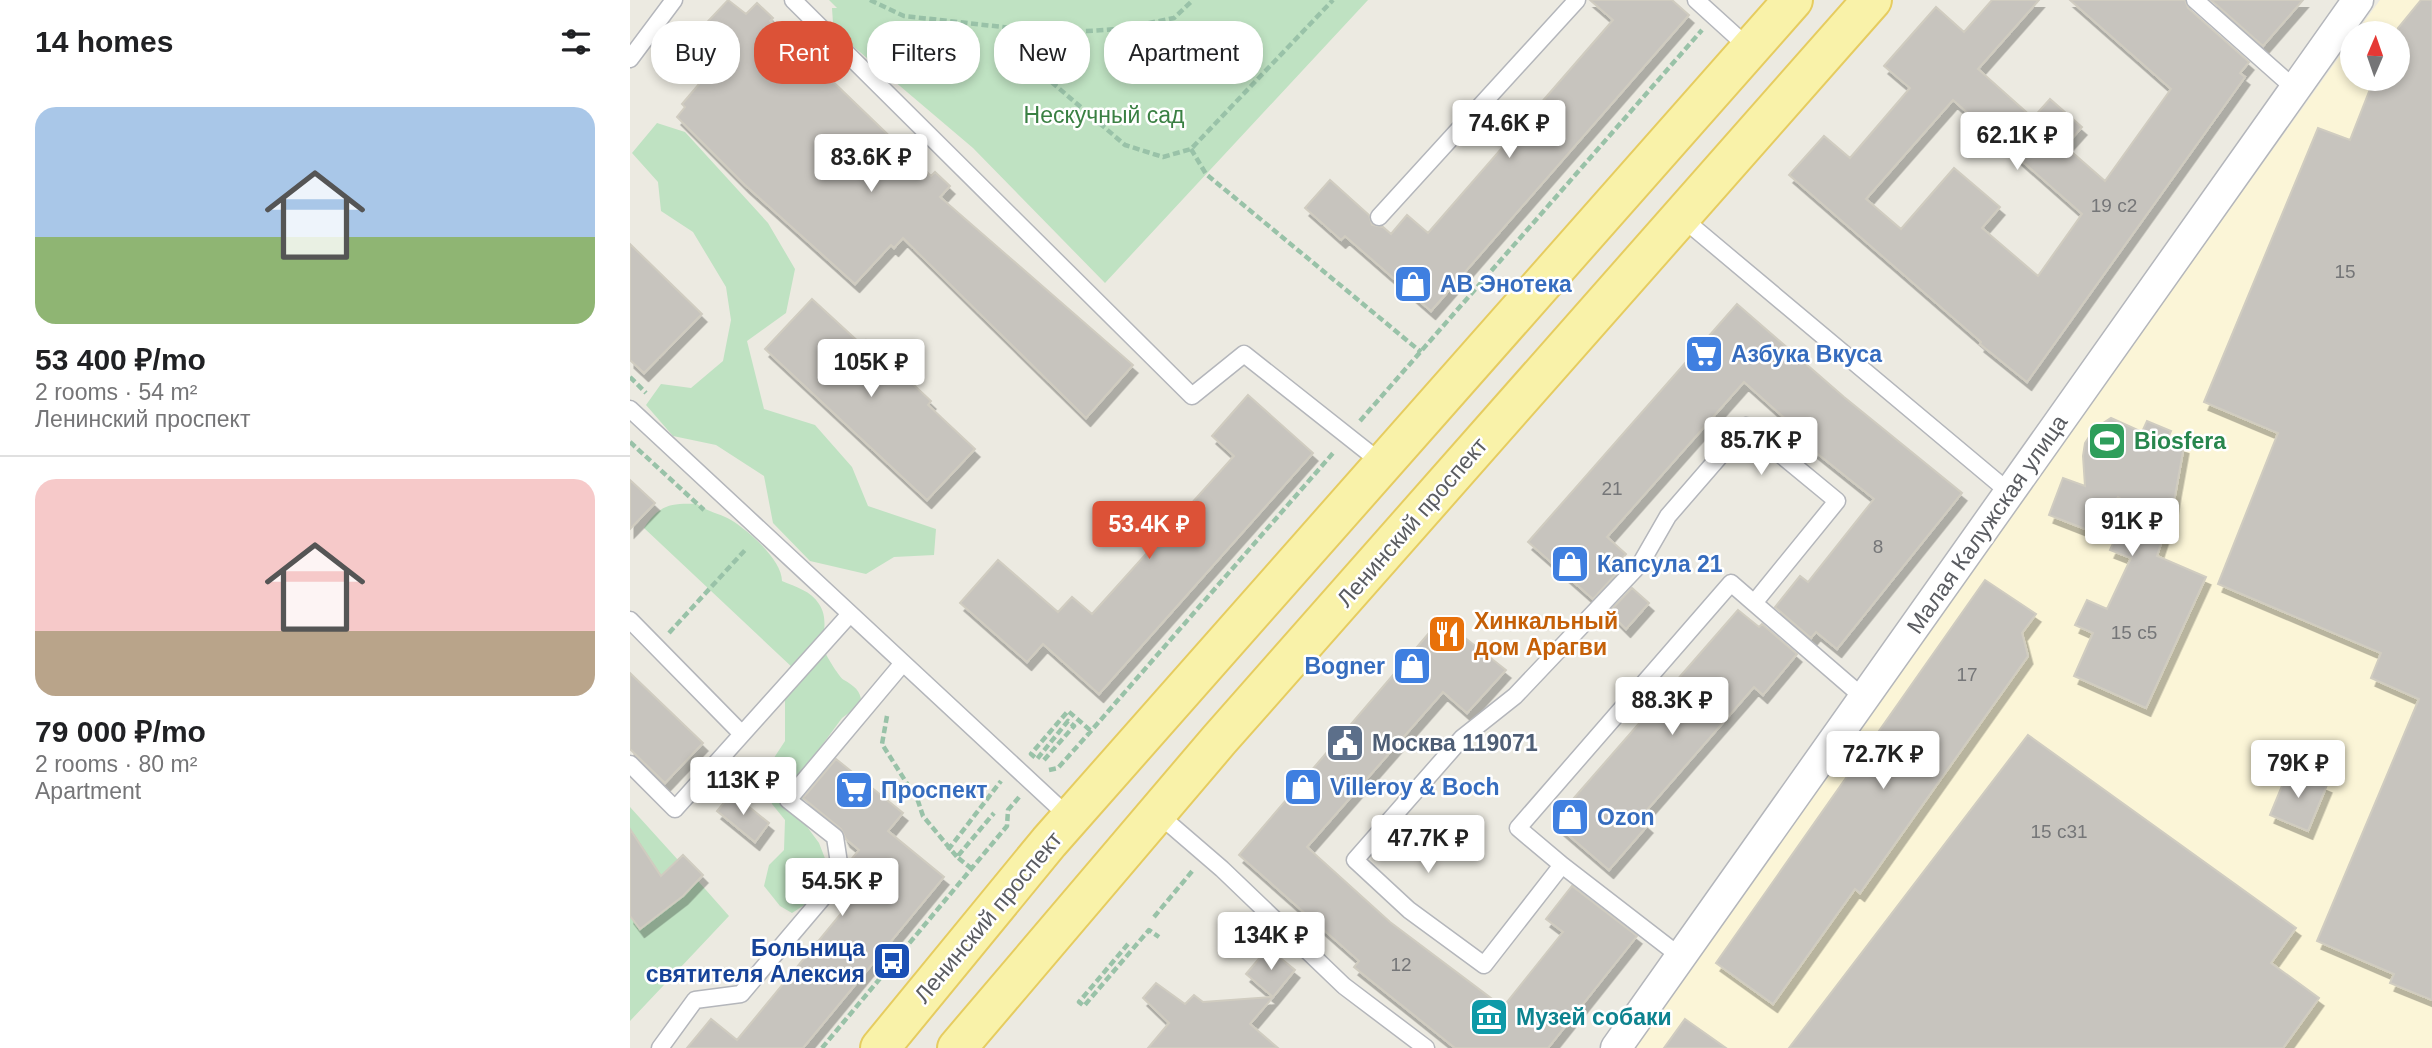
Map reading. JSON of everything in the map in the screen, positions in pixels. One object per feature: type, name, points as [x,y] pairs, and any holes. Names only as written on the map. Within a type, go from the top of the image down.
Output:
[{"type":"main road","name":"Ленинский проспект","points":[[957,1048],[1157,813],[1872,0]]},
{"type":"main road","name":"Ленинский проспект","points":[[880,1048],[1070,818],[1791,1]]},
{"type":"street","name":"Малая Калужская улица","points":[[1616,1048],[2293,87],[2358,0]]},
{"type":"lane","points":[[630,59],[674,0]]},
{"type":"lane","points":[[793,0],[1192,396],[1244,354],[1383,464]]},
{"type":"lane","points":[[1379,217],[1577,0]]},
{"type":"lane","points":[[1696,0],[1749,49]]},
{"type":"lane","points":[[2195,0],[2293,87]]},
{"type":"lane","points":[[1681,217],[2009,492]]},
{"type":"lane","points":[[630,409],[1070,818]]},
{"type":"lane","points":[[1562,865],[1484,965],[1409,910],[1356,860],[1462,738],[1515,696],[1641,563],[1668,516],[1746,426],[1837,501],[1754,603]]},
{"type":"lane","points":[[1681,957],[1518,828],[1731,583],[1864,698]]},
{"type":"lane","points":[[630,764],[675,809],[850,614]]},
{"type":"lane","points":[[630,620],[743,734]]},
{"type":"lane","points":[[660,1048],[695,1000],[741,994],[841,876],[835,837],[788,800],[903,663]]},
{"type":"lane","points":[[1157,813],[1222,869],[1344,986],[1426,1048]]},
{"type":"path","points":[[870,0],[904,16],[994,27]]},
{"type":"path","points":[[1090,31],[1119,29],[1174,18],[1192,0]]},
{"type":"path","points":[[1054,84],[1125,145],[1163,157],[1191,149],[1332,0]]},
{"type":"path","points":[[822,1048],[1007,826],[1008,810],[1031,782],[1039,773],[1058,768],[1091,731],[1714,16]]},
{"type":"path","points":[[1191,149],[1206,174],[1421,352]]},
{"type":"path","points":[[656,646],[746,549]]},
{"type":"path","points":[[885,685],[890,696],[882,744],[918,801],[923,816],[948,850],[972,869]]},
{"type":"path","points":[[1044,760],[1074,726],[1068,721],[1037,759],[1031,754],[1068,711],[1091,731]]},
{"type":"path","points":[[948,850],[1003,779]]},
{"type":"path","points":[[957,857],[994,813]]},
{"type":"path","points":[[1154,917],[1200,863]]},
{"type":"path","points":[[1128,944],[1079,1002],[1084,1006],[1149,930],[1158,937]]},
{"type":"shaded area","points":[[2380,0],[2432,0],[2432,1048],[1628,1048],[2340,56],[2340,91],[2410,91],[2410,21],[2365,21]]},
{"type":"green space","name":"Нескучный сад","points":[[829,0],[1368,0],[1105,283],[973,148],[898,84],[980,84],[980,21],[867,21],[867,58],[853,46],[853,21],[833,21],[832,8],[837,8]]},
{"type":"green space","points":[[657,123],[685,132],[768,223],[795,269],[786,313],[747,341],[764,409],[815,425],[852,467],[868,506],[936,529],[934,555],[894,557],[866,574],[810,561],[773,523],[764,476],[716,445],[673,436],[646,405],[661,384],[691,388],[723,361],[731,320],[726,287],[693,232],[661,211],[658,182],[632,153]]},
{"type":"green space","points":[[697,504],[747,531],[771,555],[781,573],[782,581],[803,590],[816,600],[824,617],[825,652],[840,676],[859,692],[860,696],[861,704],[842,718],[806,767],[802,791],[805,824],[819,843],[831,874],[812,900],[792,913],[780,906],[764,886],[769,865],[784,850],[785,820],[772,804],[766,783],[766,770],[785,741],[785,697],[794,669],[644,528],[655,514],[666,507]]},
{"type":"green space","points":[[630,807],[678,860],[668,871],[688,891],[698,881],[729,916],[630,1021]]},
{"type":"building","points":[[728,0],[746,14],[757,3],[773,18],[770,21],[754,21],[754,84],[835,84],[931,176],[935,172],[950,186],[940,197],[1133,365],[1086,418],[903,238],[894,248],[891,245],[855,284],[745,185],[677,117],[685,107],[682,104],[699,84],[740,84],[740,21],[708,21]]},
{"type":"building","points":[[1590,0],[1672,0],[1689,15],[1431,311],[1345,236],[1341,240],[1305,208],[1330,180],[1369,215],[1372,225],[1383,227],[1391,234],[1407,215],[1428,233],[1613,20]]},
{"type":"building","points":[[1992,0],[2039,0],[1978,69],[2033,118],[2050,99],[2082,127],[2065,146],[2105,181],[2171,89],[2070,0],[2185,0],[2188,8],[2249,62],[2240,73],[2245,77],[2027,382],[1980,344],[1981,342],[1789,175],[1824,136],[1850,158],[1910,88],[1884,66],[1936,7],[1964,32]],"holes":[[[1953,100],[2082,214],[2038,276],[1982,228],[2000,207],[1954,168],[1901,229],[1866,199]]]},
{"type":"building","points":[[2211,0],[2303,0],[2263,46]]},
{"type":"building","points":[[2421,0],[2432,0],[2432,1000],[2390,983],[2394,974],[2317,941],[2419,699],[2371,678],[2381,653],[2218,584],[2278,433],[2204,402],[2318,128],[2350,140],[2369,91],[2410,91],[2410,21],[2404,21]]},
{"type":"building","points":[[630,244],[702,314],[644,373],[630,360]]},
{"type":"building","points":[[812,299],[862,345],[866,340],[931,401],[928,405],[975,449],[927,500],[765,349]]},
{"type":"building","points":[[1737,304],[1844,397],[1962,493],[1837,649],[1816,632],[1811,638],[1775,607],[1800,576],[1808,582],[1874,499],[1804,443],[1808,439],[1744,382],[1607,537],[1626,554],[1612,570],[1616,574],[1593,599],[1528,542]]},
{"type":"building","points":[[1248,395],[1313,453],[1099,694],[1043,644],[1027,662],[960,603],[998,560],[1058,612],[1072,597],[1092,614],[1234,456],[1212,436]]},
{"type":"building","points":[[2111,418],[2142,432],[2147,421],[2171,431],[2167,440],[2184,446],[2173,507],[2157,556],[2206,577],[2146,708],[2074,676],[2093,633],[2075,625],[2087,600],[2107,609],[2131,558],[2110,550],[2131,505],[2118,497],[2093,532],[2049,515],[2063,478],[2085,486],[2085,443],[2094,429]]},
{"type":"building","points":[[630,480],[655,503],[630,529]]},
{"type":"building","points":[[1985,580],[2036,614],[2022,633],[2028,656],[1860,893],[1855,889],[1773,1004],[1716,963]]},
{"type":"building","points":[[1632,588],[1649,603],[1626,629],[1609,612]]},
{"type":"building","points":[[1738,610],[1759,627],[1762,624],[1797,654],[1763,695],[1754,687],[1640,818],[1648,825],[1609,870],[1553,822]]},
{"type":"building","points":[[1441,619],[1506,670],[1467,713],[1443,692],[1307,847],[1390,922],[1503,1007],[1563,932],[1546,919],[1572,886],[1637,936],[1548,1048],[1455,1048],[1354,967],[1359,961],[1239,855]]},
{"type":"building","points":[[630,673],[703,743],[665,783],[630,749]]},
{"type":"building","points":[[2028,735],[2296,928],[2271,963],[2319,998],[2283,1048],[1789,1048]]},
{"type":"building","points":[[836,759],[903,813],[888,831],[944,877],[803,1048],[687,1048],[711,1019],[737,1040],[867,882],[851,869],[849,862],[859,850],[846,839],[841,829],[803,798]]},
{"type":"building","points":[[2289,769],[2327,785],[2308,831],[2270,815]]},
{"type":"building","points":[[732,793],[769,823],[755,842],[717,811]]},
{"type":"building","points":[[630,829],[661,876],[683,855],[703,875],[683,896],[640,929],[630,916]]},
{"type":"building","points":[[1268,948],[1295,970],[1273,997],[1246,974]]},
{"type":"building","points":[[1156,983],[1185,1004],[1194,995],[1203,1002],[1273,997],[1250,1024],[1278,1048],[1148,1048],[1169,1023],[1143,998]]},
{"type":"building","points":[[1685,1019],[1726,1048],[1664,1048]]},
{"type":"place","name":"АВ Энотека","points":[[1413,284]]},
{"type":"place","name":"Азбука Вкуса","points":[[1704,354]]},
{"type":"place","name":"Biosfera","points":[[2107,441]]},
{"type":"place","name":"Капсула 21","points":[[1570,564]]},
{"type":"place","name":"Хинкальный дом Арагви","points":[[1447,634]]},
{"type":"place","name":"Bogner","points":[[1412,666]]},
{"type":"place","name":"Москва 119071","points":[[1345,743]]},
{"type":"place","name":"Villeroy & Boch","points":[[1303,787]]},
{"type":"place","name":"Проспект","points":[[854,790]]},
{"type":"place","name":"Ozon","points":[[1570,817]]},
{"type":"place","name":"Больница святителя Алексия","points":[[892,961]]},
{"type":"place","name":"Музей собаки","points":[[1489,1017]]}]
